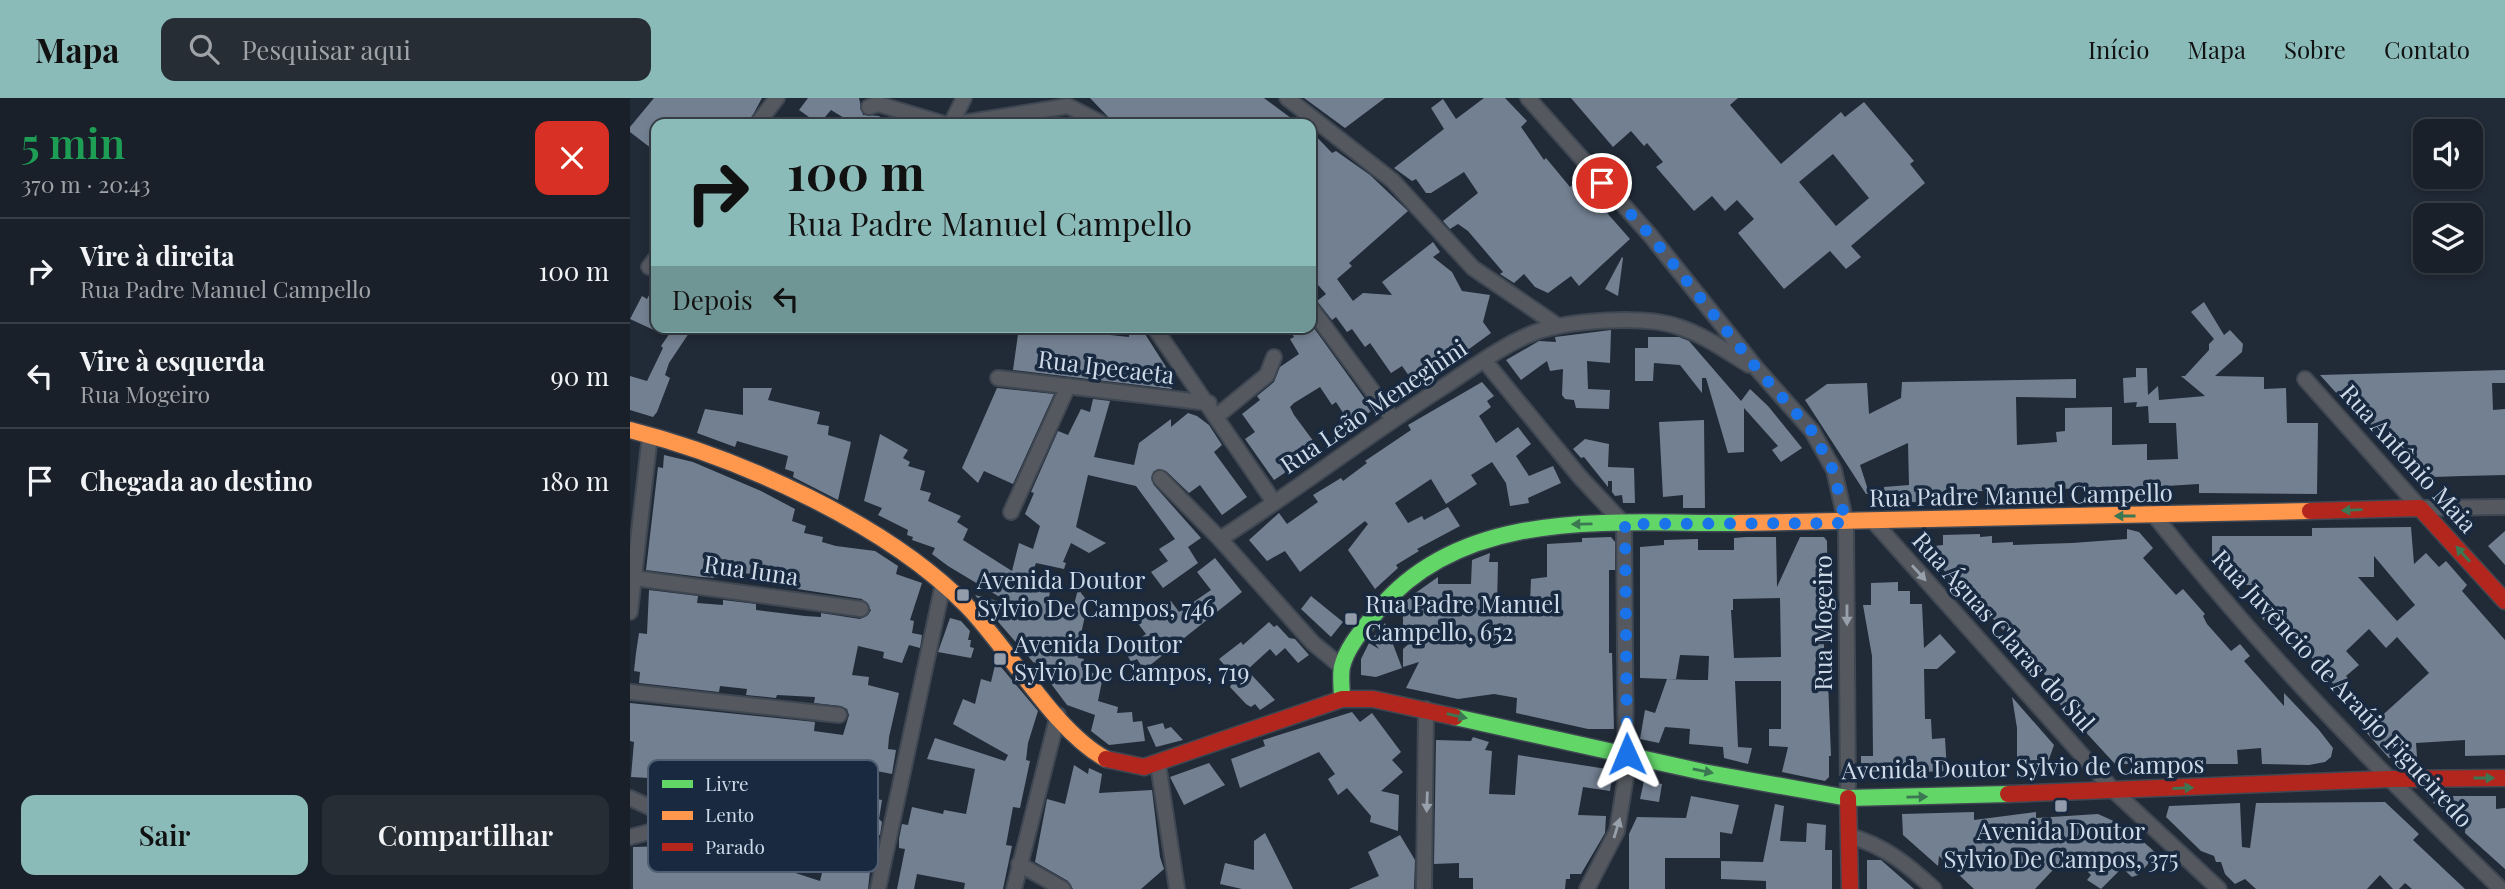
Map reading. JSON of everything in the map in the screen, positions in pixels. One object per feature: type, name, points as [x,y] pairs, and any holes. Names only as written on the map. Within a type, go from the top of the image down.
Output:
[{"type":"main road","name":"Avenida Doutor Sylvio de Campos","points":[[630,430],[721,457],[857,524],[903,552],[967,607],[1058,715],[1094,752],[1111,761],[1144,766],[1158,764],[1342,699],[1373,699],[1848,798],[2115,792],[2389,779],[2505,778]]},
{"type":"main road","name":"Rua Padre Manuel Campello","points":[[1342,667],[1358,635],[1387,600],[1420,571],[1482,540],[1517,530],[1551,525],[1846,523],[2420,508]]},
{"type":"main road","name":"Rua Antônio Maia","points":[[2420,508],[2505,601]]},
{"type":"main road","points":[[1342,667],[1342,699]]},
{"type":"main road","points":[[1848,798],[1850,889]]},
{"type":"street","points":[[761,119],[777,98]]},
{"type":"street","points":[[956,119],[964,98]]},
{"type":"street","points":[[1287,98],[1314,119]]},
{"type":"street","name":"Rua Mogeiro","points":[[1528,98],[1650,235],[1758,370],[1812,431],[1833,470],[1846,523],[1848,798]]},
{"type":"street","points":[[869,107],[878,104],[928,119]]},
{"type":"street","points":[[988,119],[1068,107],[1093,119]]},
{"type":"street","points":[[1316,121],[1393,181],[1474,268],[1558,326]]},
{"type":"street","points":[[1316,315],[1393,419]]},
{"type":"street","name":"Rua Leão Meneghini","points":[[1220,539],[1393,419],[1484,360],[1522,338],[1558,326],[1622,321],[1677,326],[1705,338],[1758,370]]},
{"type":"street","points":[[1158,333],[1274,502]]},
{"type":"street","points":[[1213,410],[1268,375],[1274,357]]},
{"type":"street","points":[[1484,360],[1580,477],[1625,524],[1627,754],[1624,795],[1617,831],[1587,889]]},
{"type":"street","name":"Rua Ipecaeta","points":[[998,378],[1068,386],[1213,410]]},
{"type":"street","name":"Rua Antônio Maia","points":[[2305,379],[2420,508]]},
{"type":"street","points":[[1011,512],[1068,386]]},
{"type":"street","points":[[630,612],[650,435]]},
{"type":"street","points":[[1160,478],[1220,539],[1313,643],[1342,667]]},
{"type":"street","name":"Rua Padre Manuel Campello","points":[[2420,508],[2505,507]]},
{"type":"street","name":"Rua Juvêncio de Araújo Figueiredo","points":[[2154,515],[2249,629],[2389,779],[2501,889]]},
{"type":"street","name":"Rua Águas Claras do Sul","points":[[1874,522],[2115,792],[2220,889]]},
{"type":"street","name":"Rua Iuna","points":[[634,578],[862,610]]},
{"type":"street","points":[[878,889],[943,584]]},
{"type":"street","points":[[630,692],[839,715]]},
{"type":"street","points":[[1424,889],[1426,709]]},
{"type":"street","points":[[1014,889],[1058,715]]},
{"type":"street","points":[[1158,764],[1177,889]]},
{"type":"street","points":[[630,798],[648,806]]},
{"type":"street","points":[[630,837],[648,834]]},
{"type":"street","points":[[1850,836],[1873,842],[1934,889]]},
{"type":"street","points":[[1020,864],[1063,889]]},
{"type":"building","points":[[654,98],[762,98],[751,119],[651,119],[651,148],[630,132],[630,127]]},
{"type":"building","points":[[808,98],[859,98],[863,115],[880,116],[878,119],[846,119],[831,110],[823,119],[812,119],[799,110]]},
{"type":"building","points":[[1090,98],[1264,98],[1292,119],[1110,119]]},
{"type":"building","points":[[1304,98],[1385,98],[1345,128]]},
{"type":"building","points":[[1484,98],[1505,98],[1527,121],[1521,127],[1544,160],[1546,158],[1570,187],[1578,180],[1630,239],[1579,286],[1571,276],[1548,293],[1535,287],[1524,274],[1514,283],[1500,274],[1503,272],[1468,231],[1458,224],[1450,229],[1443,221],[1478,193],[1464,172],[1431,193],[1426,193],[1416,179],[1412,181],[1394,168],[1444,129],[1431,108],[1443,99],[1456,119]]},
{"type":"building","points":[[1571,98],[1738,98],[1730,105],[1781,164],[1841,112],[1845,117],[1864,102],[1914,161],[1910,164],[1925,183],[1851,246],[1861,257],[1846,269],[1830,251],[1784,289],[1738,233],[1754,219],[1737,200],[1725,211],[1712,196],[1694,211],[1656,167],[1663,162],[1647,143],[1644,146],[1631,131],[1613,147]],"holes":[[[1833,154],[1869,198],[1836,226],[1799,182]]]},
{"type":"building","points":[[1316,136],[1332,153],[1336,151],[1370,175],[1408,211],[1349,263],[1352,266],[1337,279],[1353,301],[1363,293],[1392,295],[1382,282],[1433,242],[1440,252],[1433,257],[1452,272],[1462,291],[1490,295],[1483,322],[1491,333],[1417,387],[1402,366],[1391,373],[1370,343],[1365,347],[1352,329],[1347,332],[1336,317],[1332,320],[1317,301],[1326,294],[1316,283]]},
{"type":"building","points":[[1623,258],[1618,296],[1605,289]]},
{"type":"building","points":[[651,291],[651,329],[630,319],[642,296],[647,299]]},
{"type":"building","points":[[2204,302],[2224,335],[2230,330],[2243,344],[2242,352],[2215,376],[2264,377],[2264,389],[2286,388],[2287,423],[2318,423],[2317,494],[2199,493],[2199,484],[2150,487],[2151,496],[2130,497],[2129,486],[2018,491],[2019,499],[2006,499],[2005,491],[1982,491],[1952,493],[1952,501],[1885,503],[1884,487],[1909,485],[1908,443],[1860,465],[1869,493],[1866,494],[1805,400],[1827,384],[1867,383],[1869,414],[1901,398],[1902,382],[2076,379],[2076,398],[2016,397],[2017,445],[2057,442],[2056,432],[2065,431],[2065,408],[2112,407],[2112,445],[2147,444],[2147,460],[2178,459],[2176,423],[2149,423],[2148,406],[2136,407],[2137,402],[2124,403],[2123,378],[2136,377],[2136,368],[2147,368],[2148,395],[2158,386],[2159,400],[2205,396],[2181,376],[2185,376],[2209,350],[2209,344],[2214,339],[2191,312]]},
{"type":"building","points":[[1611,330],[1610,363],[1587,361],[1588,389],[1610,390],[1609,409],[1576,408],[1574,400],[1565,399],[1562,395],[1563,369],[1550,371],[1547,361],[1521,380],[1506,360],[1539,341],[1556,342],[1555,337]]},
{"type":"building","points":[[1316,331],[1373,410],[1351,425],[1336,402],[1332,405],[1320,387],[1294,403],[1290,407],[1294,415],[1314,442],[1294,456],[1297,461],[1290,466],[1292,468],[1274,480],[1245,439],[1255,432],[1242,414],[1260,400],[1257,396],[1274,382],[1280,367],[1299,354],[1290,339],[1294,337],[1292,333]]},
{"type":"building","points":[[670,333],[689,333],[669,363],[665,375],[670,378],[653,417],[630,410],[630,376],[647,381],[663,348],[661,346]]},
{"type":"building","points":[[1018,333],[1091,333],[1129,337],[1129,333],[1145,334],[1166,367],[1172,389],[1013,370]]},
{"type":"building","points":[[1648,337],[1679,337],[1689,341],[1741,401],[1750,389],[1768,406],[1802,448],[1781,462],[1772,450],[1778,446],[1744,408],[1744,452],[1728,453],[1706,378],[1702,378],[1702,393],[1680,365],[1654,363],[1653,381],[1635,381],[1635,348],[1648,348]]},
{"type":"building","points":[[2505,370],[2505,383],[2492,383],[2493,410],[2505,409],[2505,475],[2433,477],[2407,449],[2399,448],[2382,429],[2377,434],[2368,426],[2375,420],[2346,389],[2339,396],[2320,375]]},
{"type":"building","points":[[1482,382],[1494,396],[1487,401],[1491,407],[1479,416],[1496,443],[1518,427],[1531,444],[1516,456],[1529,476],[1553,466],[1561,483],[1528,498],[1529,503],[1510,506],[1506,483],[1492,462],[1471,475],[1477,484],[1446,504],[1431,479],[1395,503],[1408,523],[1422,516],[1424,520],[1448,507],[1460,526],[1417,549],[1419,551],[1396,565],[1398,568],[1375,589],[1348,550],[1368,524],[1365,521],[1300,572],[1285,551],[1267,561],[1249,540],[1279,513],[1287,524],[1318,502],[1313,495],[1341,478],[1343,481],[1367,463],[1365,461],[1411,430],[1408,425]]},
{"type":"building","points":[[743,388],[772,388],[768,400],[820,412],[817,424],[829,426],[828,435],[851,442],[838,500],[793,477],[794,472],[785,469],[788,456],[737,441],[735,447],[697,433],[705,409],[743,415]]},
{"type":"building","points":[[997,388],[1054,394],[1013,484],[984,471],[978,483],[962,468]]},
{"type":"building","points":[[1093,399],[1110,401],[1094,457],[1134,465],[1139,443],[1171,419],[1171,427],[1188,413],[1209,425],[1222,445],[1214,452],[1247,497],[1222,515],[1200,485],[1189,493],[1166,471],[1158,469],[1153,472],[1153,484],[1201,538],[1188,547],[1198,563],[1163,588],[1151,572],[1168,561],[1159,549],[1175,539],[1136,486],[1088,475],[1076,527],[1106,543],[1089,553],[1071,543],[1063,562],[1066,563],[1064,569],[1036,563],[1027,588],[1050,592],[1046,612],[1071,617],[1078,589],[1088,602],[1077,652],[1078,658],[1084,659],[1082,670],[1103,676],[1098,701],[1118,707],[1117,713],[1132,712],[1133,722],[1142,721],[1145,741],[1109,745],[1091,731],[1095,715],[1067,705],[1049,681],[1051,670],[1033,662],[975,595],[1013,605],[948,566],[932,554],[935,548],[912,540],[913,537],[907,535],[908,530],[878,515],[882,508],[864,501],[880,434],[908,450],[903,458],[910,462],[908,466],[925,471],[920,490],[931,493],[928,501],[961,516],[957,522],[968,529],[963,540],[1012,571],[1019,543],[1033,549],[1040,526],[1025,514],[1034,493],[1031,492],[1058,431],[1068,435],[1081,409],[1090,412]]},
{"type":"building","points":[[1704,420],[1705,508],[1683,508],[1683,495],[1663,497],[1659,422]]},
{"type":"building","points":[[1585,439],[1609,444],[1608,467],[1634,468],[1635,503],[1623,503],[1622,495],[1615,496],[1612,492],[1612,481],[1608,481],[1608,487],[1584,457],[1581,458],[1573,449]]},
{"type":"building","points":[[664,455],[693,462],[761,491],[795,509],[792,521],[806,526],[804,533],[823,537],[822,542],[836,546],[875,551],[898,566],[896,574],[922,583],[910,620],[914,621],[912,633],[922,635],[920,648],[909,645],[902,663],[883,658],[884,652],[858,646],[852,675],[869,677],[868,685],[899,693],[889,737],[888,749],[896,750],[892,774],[878,771],[878,760],[648,760],[648,778],[631,777],[634,742],[630,741],[630,703],[815,722],[814,731],[843,735],[849,715],[847,709],[841,706],[814,703],[815,697],[777,695],[776,698],[746,695],[747,689],[720,686],[719,692],[639,683],[640,672],[634,671],[639,633],[647,634],[649,590],[698,596],[697,603],[723,605],[723,600],[756,604],[756,610],[805,616],[821,617],[821,613],[860,619],[871,610],[862,599],[759,583],[760,575],[718,570],[717,578],[646,570],[658,467],[663,468]]},
{"type":"building","points":[[2411,527],[2414,564],[2426,553],[2439,567],[2446,561],[2467,585],[2462,591],[2505,640],[2505,755],[2465,756],[2465,740],[2416,743],[2417,757],[2389,758],[2365,731],[2429,673],[2397,637],[2386,648],[2369,629],[2346,651],[2359,665],[2346,676],[2350,681],[2341,689],[2337,684],[2335,686],[2277,616],[2268,625],[2262,618],[2260,585],[2246,585],[2245,574],[2228,574],[2228,559],[2212,559],[2212,536],[2312,536],[2312,528]],"holes":[[[2374,556],[2415,605],[2397,621],[2358,577],[2374,577]]]},
{"type":"building","points":[[2127,529],[2139,532],[2153,548],[2143,558],[2176,595],[2183,589],[2205,614],[2203,616],[2207,624],[2231,651],[2240,644],[2250,656],[2244,661],[2284,706],[2284,693],[2319,730],[2333,748],[2331,757],[2325,762],[2309,765],[2262,764],[2261,748],[2237,750],[2238,764],[2115,764],[2057,701],[2063,696],[2016,641],[2014,642],[1984,609],[1979,614],[1957,591],[1957,581],[1953,581],[1924,547],[1943,545],[1943,535],[1980,534],[1980,537],[1992,536],[1992,543],[2013,542],[2013,545],[2127,539]]},
{"type":"building","points":[[2505,531],[2505,565],[2488,546]]},
{"type":"building","points":[[1611,537],[1615,542],[1615,570],[1609,570],[1609,653],[1612,653],[1614,729],[1588,729],[1516,713],[1517,698],[1494,694],[1458,699],[1406,688],[1419,662],[1403,667],[1403,649],[1412,641],[1403,628],[1403,604],[1414,594],[1438,577],[1438,584],[1471,584],[1472,560],[1490,553],[1489,562],[1498,562],[1497,604],[1530,604],[1531,579],[1547,577],[1547,544],[1582,542],[1582,538]]},
{"type":"building","points":[[1776,537],[1777,587],[1800,537],[1824,537],[1827,541],[1828,618],[1824,618],[1824,657],[1816,657],[1816,681],[1828,681],[1831,756],[1829,777],[1825,781],[1782,772],[1788,747],[1769,746],[1769,729],[1781,729],[1781,681],[1735,681],[1738,747],[1752,748],[1748,764],[1724,758],[1723,747],[1689,744],[1690,729],[1665,727],[1659,743],[1640,739],[1645,710],[1655,713],[1667,679],[1640,678],[1640,547],[1664,545],[1664,540],[1698,539],[1698,550],[1734,550],[1734,538]],"holes":[[[1780,598],[1781,657],[1734,658],[1731,610],[1733,599]],[[1680,655],[1709,656],[1708,680],[1667,679],[1676,679]]]},
{"type":"building","points":[[1215,558],[1242,592],[1144,670],[1137,659],[1131,662],[1124,649],[1146,634],[1137,622],[1171,601],[1179,612],[1211,590],[1197,572]]},
{"type":"building","points":[[1898,582],[1898,591],[1910,591],[1910,604],[1922,604],[1924,648],[1940,634],[1956,652],[1937,669],[1924,669],[1925,719],[1931,719],[1932,739],[1945,738],[1947,771],[1872,774],[1873,770],[1861,770],[1861,756],[1873,756],[1872,656],[1863,605],[1871,605],[1871,583]]},
{"type":"building","points":[[1311,596],[1343,622],[1331,637],[1301,609]]},
{"type":"building","points":[[950,618],[961,621],[970,631],[968,640],[971,640],[970,647],[974,648],[971,658],[938,652]]},
{"type":"building","points":[[1269,622],[1274,627],[1277,625],[1289,638],[1295,639],[1309,655],[1298,663],[1285,648],[1276,656],[1270,649],[1247,670],[1275,700],[1260,710],[1255,704],[1251,707],[1246,704],[1230,687],[1235,677],[1219,659],[1241,642],[1243,645]]},
{"type":"building","points":[[1385,623],[1402,668],[1376,677],[1361,675],[1361,659],[1369,643],[1379,649],[1372,639]]},
{"type":"building","points":[[996,661],[1038,711],[1028,743],[1026,760],[1030,761],[1020,808],[1013,807],[1006,845],[1012,846],[1003,889],[964,889],[965,883],[917,874],[914,889],[897,889],[905,849],[899,848],[899,839],[902,824],[908,825],[912,807],[943,814],[944,810],[966,814],[975,769],[927,759],[935,738],[1005,761],[1008,755],[953,724],[963,699],[975,704],[981,679],[991,682]]},
{"type":"building","points":[[2012,697],[2054,745],[2047,765],[2017,763],[2017,728]]},
{"type":"building","points":[[1352,712],[1360,722],[1372,713],[1401,752],[1392,760],[1403,772],[1381,791],[1399,795],[1398,831],[1370,822],[1371,816],[1347,788],[1338,795],[1328,779],[1335,774],[1319,752],[1240,788],[1231,759],[1265,746],[1263,740]]},
{"type":"building","points":[[1163,723],[1165,729],[1171,727],[1183,740],[1156,747],[1147,727]]},
{"type":"building","points":[[1473,737],[1489,742],[1485,750],[1492,751],[1489,794],[1515,795],[1518,755],[1613,770],[1610,791],[1583,787],[1578,815],[1606,816],[1605,833],[1581,874],[1570,874],[1570,879],[1566,879],[1565,889],[1473,889],[1473,878],[1459,878],[1459,863],[1434,864],[1436,740],[1471,741]]},
{"type":"building","points":[[1209,763],[1225,785],[1184,805],[1170,777]]},
{"type":"building","points":[[1074,765],[1088,774],[1089,768],[1102,774],[1099,793],[1152,790],[1160,857],[1164,869],[1141,889],[1073,889],[1068,881],[1035,862],[1047,799],[1065,804]]},
{"type":"building","points":[[1644,781],[1662,784],[1659,802],[1640,799]]},
{"type":"building","points":[[1691,796],[1739,805],[1732,834],[1720,832],[1720,858],[1665,858],[1665,889],[1629,889],[1629,834],[1637,817],[1686,818]]},
{"type":"building","points":[[2426,796],[2496,796],[2496,809],[2505,808],[2505,869],[2465,833],[2466,817],[2449,817]]},
{"type":"building","points":[[878,799],[882,800],[878,835]]},
{"type":"building","points":[[2385,802],[2419,834],[2413,840],[2465,889],[2412,889],[2405,883],[2399,889],[2393,889],[2380,875],[2367,889],[2256,889],[2245,879],[2235,884],[2225,874],[2221,862],[2216,862],[2214,856],[2201,851],[2166,817],[2169,806],[2240,803],[2242,847],[2250,848],[2256,803]]},
{"type":"building","points":[[1775,804],[1784,806],[1780,841],[1806,842],[1807,823],[1826,825],[1825,850],[1832,850],[1832,889],[1766,889],[1766,881],[1721,879],[1721,861],[1763,862]]},
{"type":"building","points":[[1974,812],[1974,820],[2036,812],[2036,818],[2098,814],[2127,827],[2157,854],[2138,875],[2132,877],[2122,868],[2101,889],[2087,880],[2091,875],[2088,872],[2105,854],[2067,855],[2035,889],[1974,889],[1939,856],[1938,866],[1903,835],[1902,814]]},
{"type":"building","points":[[1265,833],[1293,889],[1242,889],[1220,884],[1225,863],[1254,870],[1254,841]]},
{"type":"building","points":[[1400,835],[1415,860],[1414,889],[1349,889],[1379,876],[1368,852]]},
{"type":"building","points":[[633,847],[648,847],[648,872],[792,872],[820,881],[822,872],[870,872],[868,889],[633,889]]},
{"type":"building","points":[[1867,860],[1881,860],[1914,889],[1867,889]]},
{"type":"traffic: fast","points":[[1342,699],[1342,667],[1352,643],[1379,609],[1414,575],[1455,552],[1499,536],[1546,527],[1594,523],[1739,523]]},
{"type":"traffic: fast","points":[[1455,717],[1703,772],[1848,798],[2008,794]]},
{"type":"traffic: slow","points":[[630,430],[673,442],[764,476],[810,498],[896,548],[934,576],[967,606],[1068,729],[1106,759]]},
{"type":"traffic: slow","points":[[1739,523],[2310,511]]},
{"type":"traffic: jam","points":[[2310,511],[2420,508],[2505,601]]},
{"type":"traffic: jam","points":[[1106,759],[1144,767],[1342,699],[1373,699],[1455,717]]},
{"type":"traffic: jam","points":[[2008,794],[2389,779],[2505,778]]},
{"type":"traffic: jam","points":[[1848,798],[1850,889]]},
{"type":"place","name":"Avenida Doutor Sylvio De Campos, 746","points":[[963,595]]},
{"type":"place","name":"Rua Padre Manuel Campello, 652","points":[[1351,619]]},
{"type":"place","name":"Avenida Doutor Sylvio De Campos, 719","points":[[1000,659]]},
{"type":"place","name":"Avenida Doutor Sylvio De Campos, 375","points":[[2061,806]]},
{"type":"route","points":[[1602,183],[1650,235],[1758,370],[1812,431],[1833,470],[1846,523],[1625,524],[1627,754]]}]
